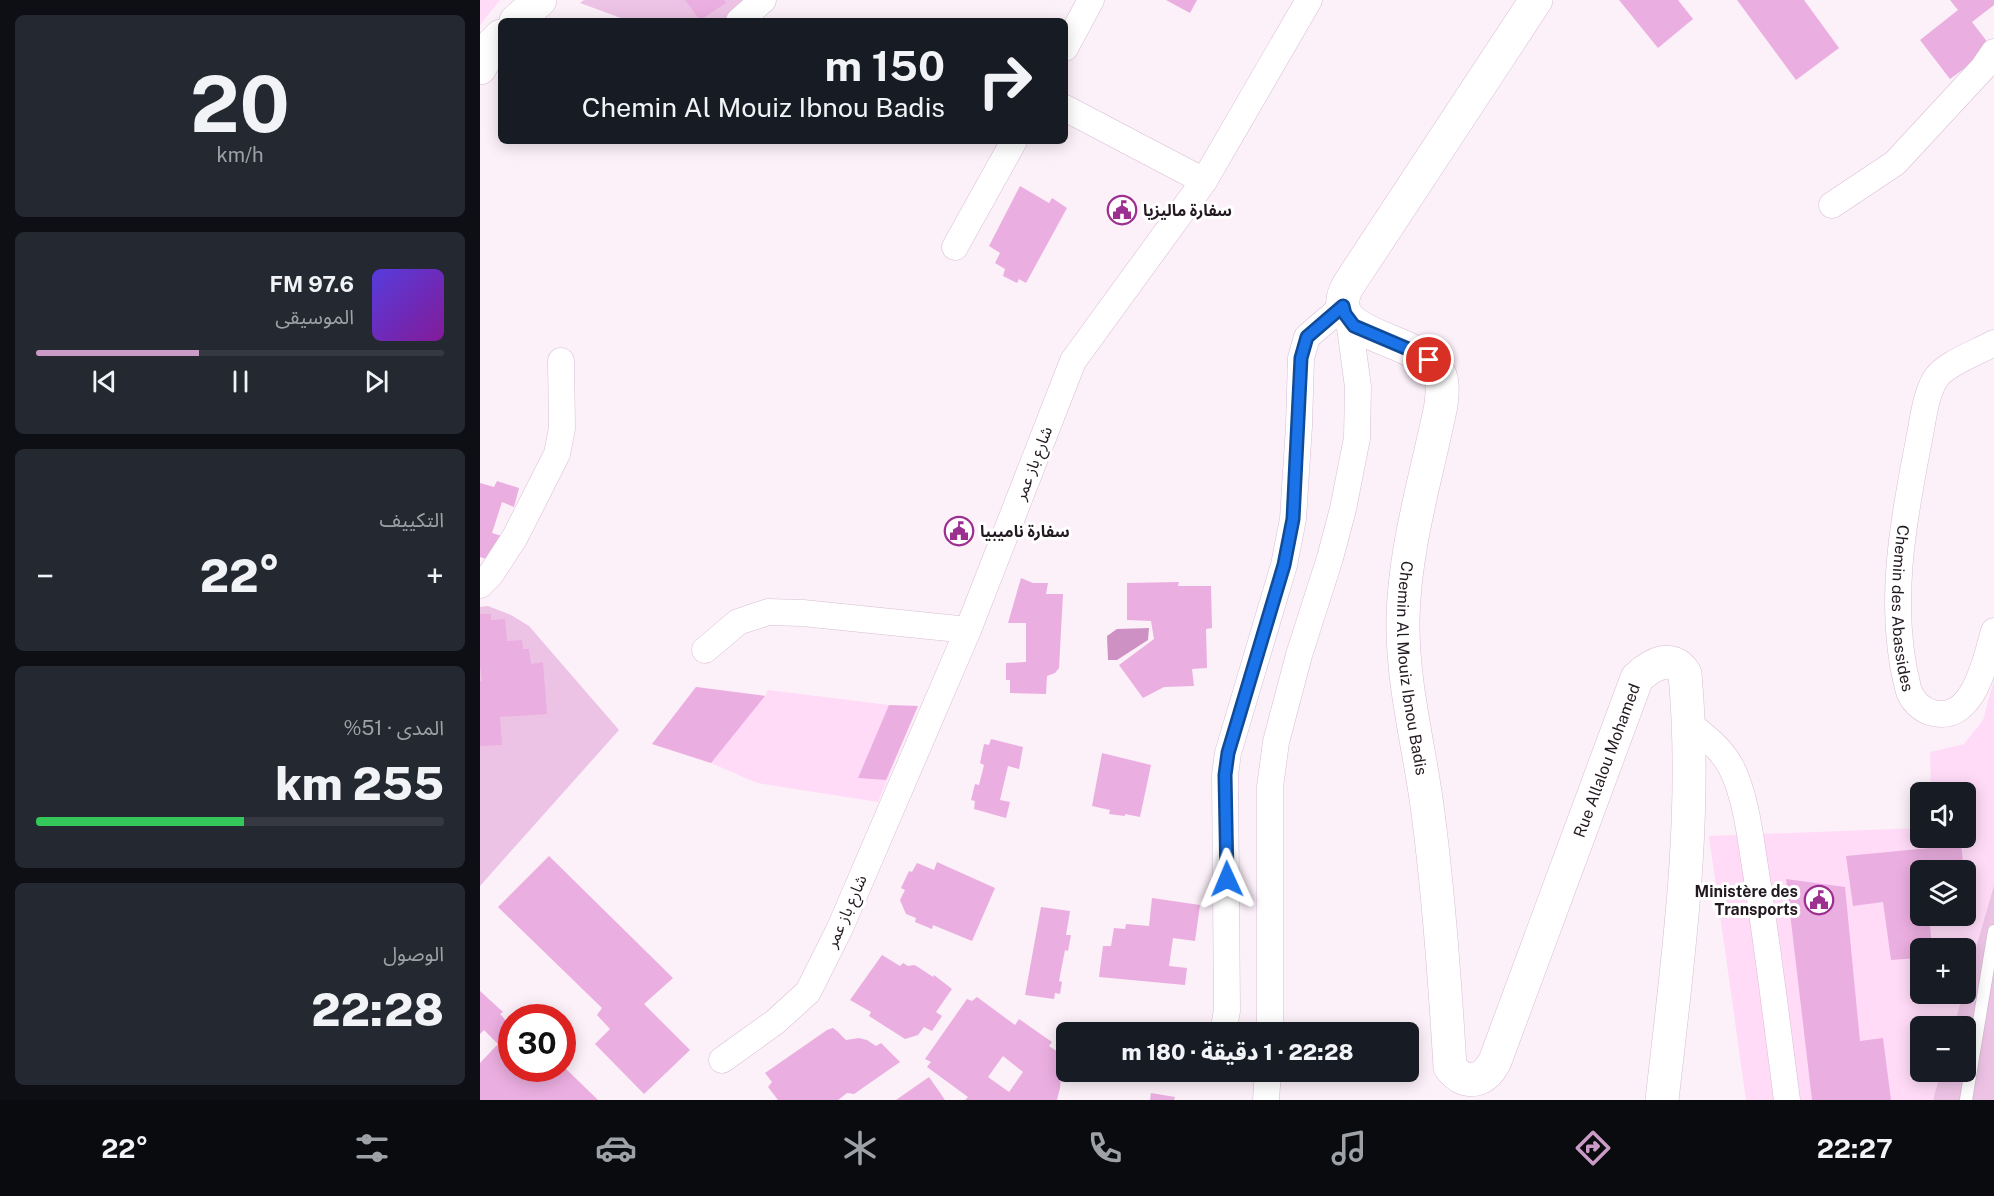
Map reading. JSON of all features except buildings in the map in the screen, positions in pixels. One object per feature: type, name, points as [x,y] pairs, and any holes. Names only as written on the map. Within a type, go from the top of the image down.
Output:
[{"type":"street","points":[[519,18],[540,0]]},
{"type":"street","points":[[742,18],[763,0]]},
{"type":"street","points":[[1068,42],[1091,0]]},
{"type":"street","name":"شارع باز عمر","points":[[722,1060],[775,1022],[808,992],[840,928],[968,630],[1074,361],[1204,181],[1309,0]]},
{"type":"street","points":[[1270,1022],[1270,787],[1275,742],[1299,655],[1330,558],[1356,446],[1359,404],[1345,291],[1536,0]]},
{"type":"street","points":[[480,68],[498,39]]},
{"type":"street","points":[[1832,205],[1895,163],[1983,68],[1994,52]]},
{"type":"street","points":[[1068,110],[1204,181]]},
{"type":"street","points":[[955,247],[1012,144]]},
{"type":"street","points":[[1225,1022],[1227,1011],[1225,775],[1228,753],[1284,565],[1293,519],[1301,358],[1307,337],[1346,313]]},
{"type":"street","name":"Chemin Al Mouiz Ibnou Badis","points":[[1346,313],[1354,326],[1429,360],[1439,373],[1443,389],[1409,557],[1403,620],[1404,651],[1428,812],[1442,945],[1450,1067],[1465,1089]]},
{"type":"street","name":"Chemin des Abassides","points":[[1994,344],[1952,365],[1937,376],[1926,409],[1904,516],[1900,570],[1899,633],[1908,688],[1916,703],[1929,712],[1945,714],[1960,708],[1967,702],[1983,666],[1994,631]]},
{"type":"street","points":[[480,585],[491,574],[515,537],[557,454],[562,428],[561,361]]},
{"type":"street","points":[[705,650],[738,622],[768,612],[802,613],[968,630]]},
{"type":"street","name":"Rue Allalou Mohamed","points":[[1465,1089],[1488,1073],[1495,1061],[1637,678],[1648,667],[1658,663],[1672,663],[1681,668],[1685,674],[1690,724],[1685,887],[1662,1100]]},
{"type":"street","points":[[1690,724],[1720,752],[1729,764],[1739,788],[1762,914],[1787,1100]]},
{"type":"street","points":[[1266,1100],[1267,1082]]},
{"type":"lane","points":[[1966,1100],[1990,984],[1994,931]]},
{"type":"shaded area","points":[[480,0],[500,0],[480,25]]},
{"type":"shaded area","points":[[584,0],[751,0],[730,18],[621,18],[580,3]]},
{"type":"shaded area","points":[[488,606],[511,615],[529,626],[619,730],[480,886],[480,607]]},
{"type":"shaded area","points":[[1149,628],[1148,640],[1117,660],[1108,660],[1107,636],[1117,629]]},
{"type":"shaded area","name":"Ministère des Transports","points":[[1994,680],[1994,885],[1976,948],[1976,938],[1910,938],[1910,1004],[1960,1004],[1957,1016],[1910,1016],[1910,1082],[1938,1082],[1933,1100],[1746,1100],[1709,836],[1910,828],[1910,848],[1976,848],[1976,782],[1931,782],[1930,752],[1964,744],[1983,720]]},
{"type":"shaded area","points":[[696,687],[765,696],[768,690],[889,705],[918,706],[878,802],[757,783],[711,763],[652,744]]},
{"type":"shaded area","points":[[1994,885],[1994,1100],[1933,1100],[1938,1082],[1976,1082],[1976,1016],[1957,1016],[1960,1004],[1976,1004],[1976,948]]},
{"type":"place","name":"سفارة ماليزيا","points":[[1122,210]]},
{"type":"place","name":"سفارة ناميبيا","points":[[959,531]]},
{"type":"place","name":"Ministère des Transports","points":[[1819,900]]},
{"type":"route","points":[[1227,879],[1225,775],[1228,753],[1284,565],[1293,519],[1301,358],[1307,337],[1343,306],[1345,314],[1354,326],[1429,360]]}]
